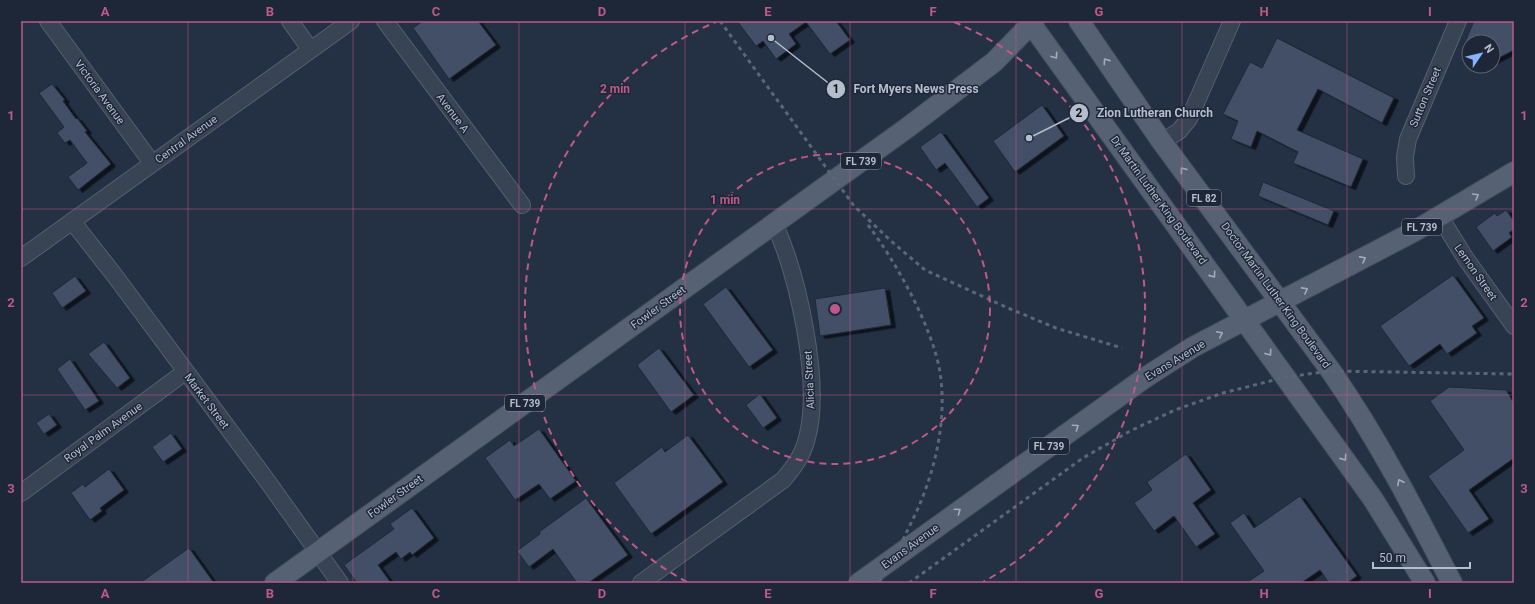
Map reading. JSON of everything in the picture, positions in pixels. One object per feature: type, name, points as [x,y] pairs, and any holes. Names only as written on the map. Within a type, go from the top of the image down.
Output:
[{"type":"main road","name":"Doctor Martin Luther King Boulevard","points":[[1079,21],[1162,142],[1281,302],[1357,409],[1394,471],[1452,583]]},
{"type":"main road","name":"Fowler Street","points":[[275,583],[898,134],[994,62],[1032,22]]},
{"type":"main road","name":"Dr Martin Luther King Boulevard","points":[[1032,22],[1246,321]]},
{"type":"main road","name":"Evans Avenue","points":[[859,583],[1146,377],[1193,347],[1246,321],[1440,217],[1514,172]]},
{"type":"main road","points":[[1246,321],[1373,499],[1426,583]]},
{"type":"street","name":"Victoria Avenue","points":[[48,21],[152,163]]},
{"type":"street","points":[[290,21],[310,49]]},
{"type":"street","name":"Central Avenue","points":[[21,258],[351,21]]},
{"type":"street","name":"Avenue A","points":[[385,21],[522,204]]},
{"type":"street","points":[[1162,142],[1179,131],[1189,119],[1232,21]]},
{"type":"street","name":"Sutton Street","points":[[1406,176],[1404,157],[1408,139],[1458,21]]},
{"type":"street","name":"Lemon Street","points":[[1440,217],[1466,259],[1514,326]]},
{"type":"street","name":"Market Street","points":[[72,221],[115,276],[268,482],[340,583]]},
{"type":"street","name":"Alicia Street","points":[[641,583],[783,480],[795,466],[803,451],[811,422],[811,370],[804,321],[783,243],[774,223]]},
{"type":"street","name":"Royal Palm Avenue","points":[[21,492],[185,372]]},
{"type":"building","points":[[423,21],[478,21],[496,45],[449,79],[413,28]]},
{"type":"building","points":[[737,21],[836,21],[850,40],[830,54],[806,22],[789,34],[796,44],[776,59],[763,41],[756,46]]},
{"type":"building","points":[[1474,21],[1514,21],[1514,50],[1501,57],[1501,34],[1468,34]]},
{"type":"building","points":[[1277,38],[1394,98],[1382,123],[1318,89],[1297,130],[1363,159],[1351,187],[1293,163],[1298,152],[1257,131],[1251,147],[1231,139],[1238,121],[1223,114],[1250,62],[1262,68]]},
{"type":"building","points":[[52,84],[65,100],[63,101],[76,119],[77,118],[87,131],[85,132],[111,164],[78,190],[68,177],[87,163],[70,140],[65,143],[57,133],[64,127],[39,93]]},
{"type":"building","points":[[1042,105],[1064,136],[1015,172],[993,141]]},
{"type":"building","points":[[941,132],[989,198],[977,207],[945,163],[936,170],[920,147]]},
{"type":"building","points":[[1263,182],[1334,211],[1328,225],[1258,196]]},
{"type":"building","points":[[1506,210],[1514,221],[1514,229],[1509,233],[1512,237],[1493,251],[1476,227],[1495,213],[1497,216]]},
{"type":"building","points":[[1453,275],[1484,318],[1472,326],[1477,333],[1447,354],[1440,344],[1409,366],[1380,326]]},
{"type":"building","points":[[75,276],[86,291],[62,308],[52,293]]},
{"type":"building","points":[[726,287],[773,350],[749,367],[703,304]]},
{"type":"building","points":[[885,288],[891,325],[820,336],[815,299]]},
{"type":"building","points":[[104,342],[130,378],[117,388],[88,354]]},
{"type":"building","points":[[659,348],[694,395],[671,412],[637,365]]},
{"type":"building","points":[[70,359],[99,401],[85,410],[57,369]]},
{"type":"building","points":[[1449,387],[1506,390],[1514,403],[1514,458],[1469,490],[1489,519],[1468,533],[1428,476],[1464,450],[1430,401]]},
{"type":"building","points":[[760,394],[777,418],[763,428],[746,405]]},
{"type":"building","points":[[49,414],[57,425],[44,434],[36,423]]},
{"type":"building","points":[[539,429],[576,481],[550,499],[539,484],[515,500],[485,458],[510,440],[514,446]]},
{"type":"building","points":[[171,433],[182,449],[163,462],[152,447]]},
{"type":"building","points":[[688,435],[723,482],[651,534],[614,483],[662,447],[665,452]]},
{"type":"building","points":[[1186,454],[1211,490],[1193,503],[1215,534],[1196,547],[1174,516],[1154,531],[1134,503],[1152,490],[1147,482]]},
{"type":"building","points":[[109,469],[124,490],[100,508],[102,511],[90,520],[71,493],[83,484],[85,487]]},
{"type":"building","points":[[1300,496],[1357,576],[1347,583],[1329,583],[1320,570],[1301,583],[1246,583],[1264,571],[1230,523],[1244,513],[1254,528]]},
{"type":"building","points":[[586,498],[628,555],[588,583],[577,583],[553,549],[529,567],[517,551],[540,534],[539,532]]},
{"type":"building","points":[[412,508],[434,538],[412,555],[410,552],[401,559],[396,552],[378,565],[391,583],[357,583],[344,565],[394,529],[390,524]]},
{"type":"building","points":[[189,548],[214,583],[140,583]]},
{"type":"railway","points":[[720,21],[854,206],[891,241],[925,270],[1056,328],[1122,348]]},
{"type":"railway","points":[[868,225],[890,257],[912,295],[921,315],[936,354],[942,392],[940,432],[925,491],[895,556],[878,583]]},
{"type":"railway","points":[[909,583],[1083,458],[1130,431],[1175,410],[1223,393],[1286,377],[1331,371],[1514,374]]},
{"type":"place","name":"Fort Myers News Press","points":[[771,38]]},
{"type":"place","name":"Zion Lutheran Church","points":[[1029,138]]}]
